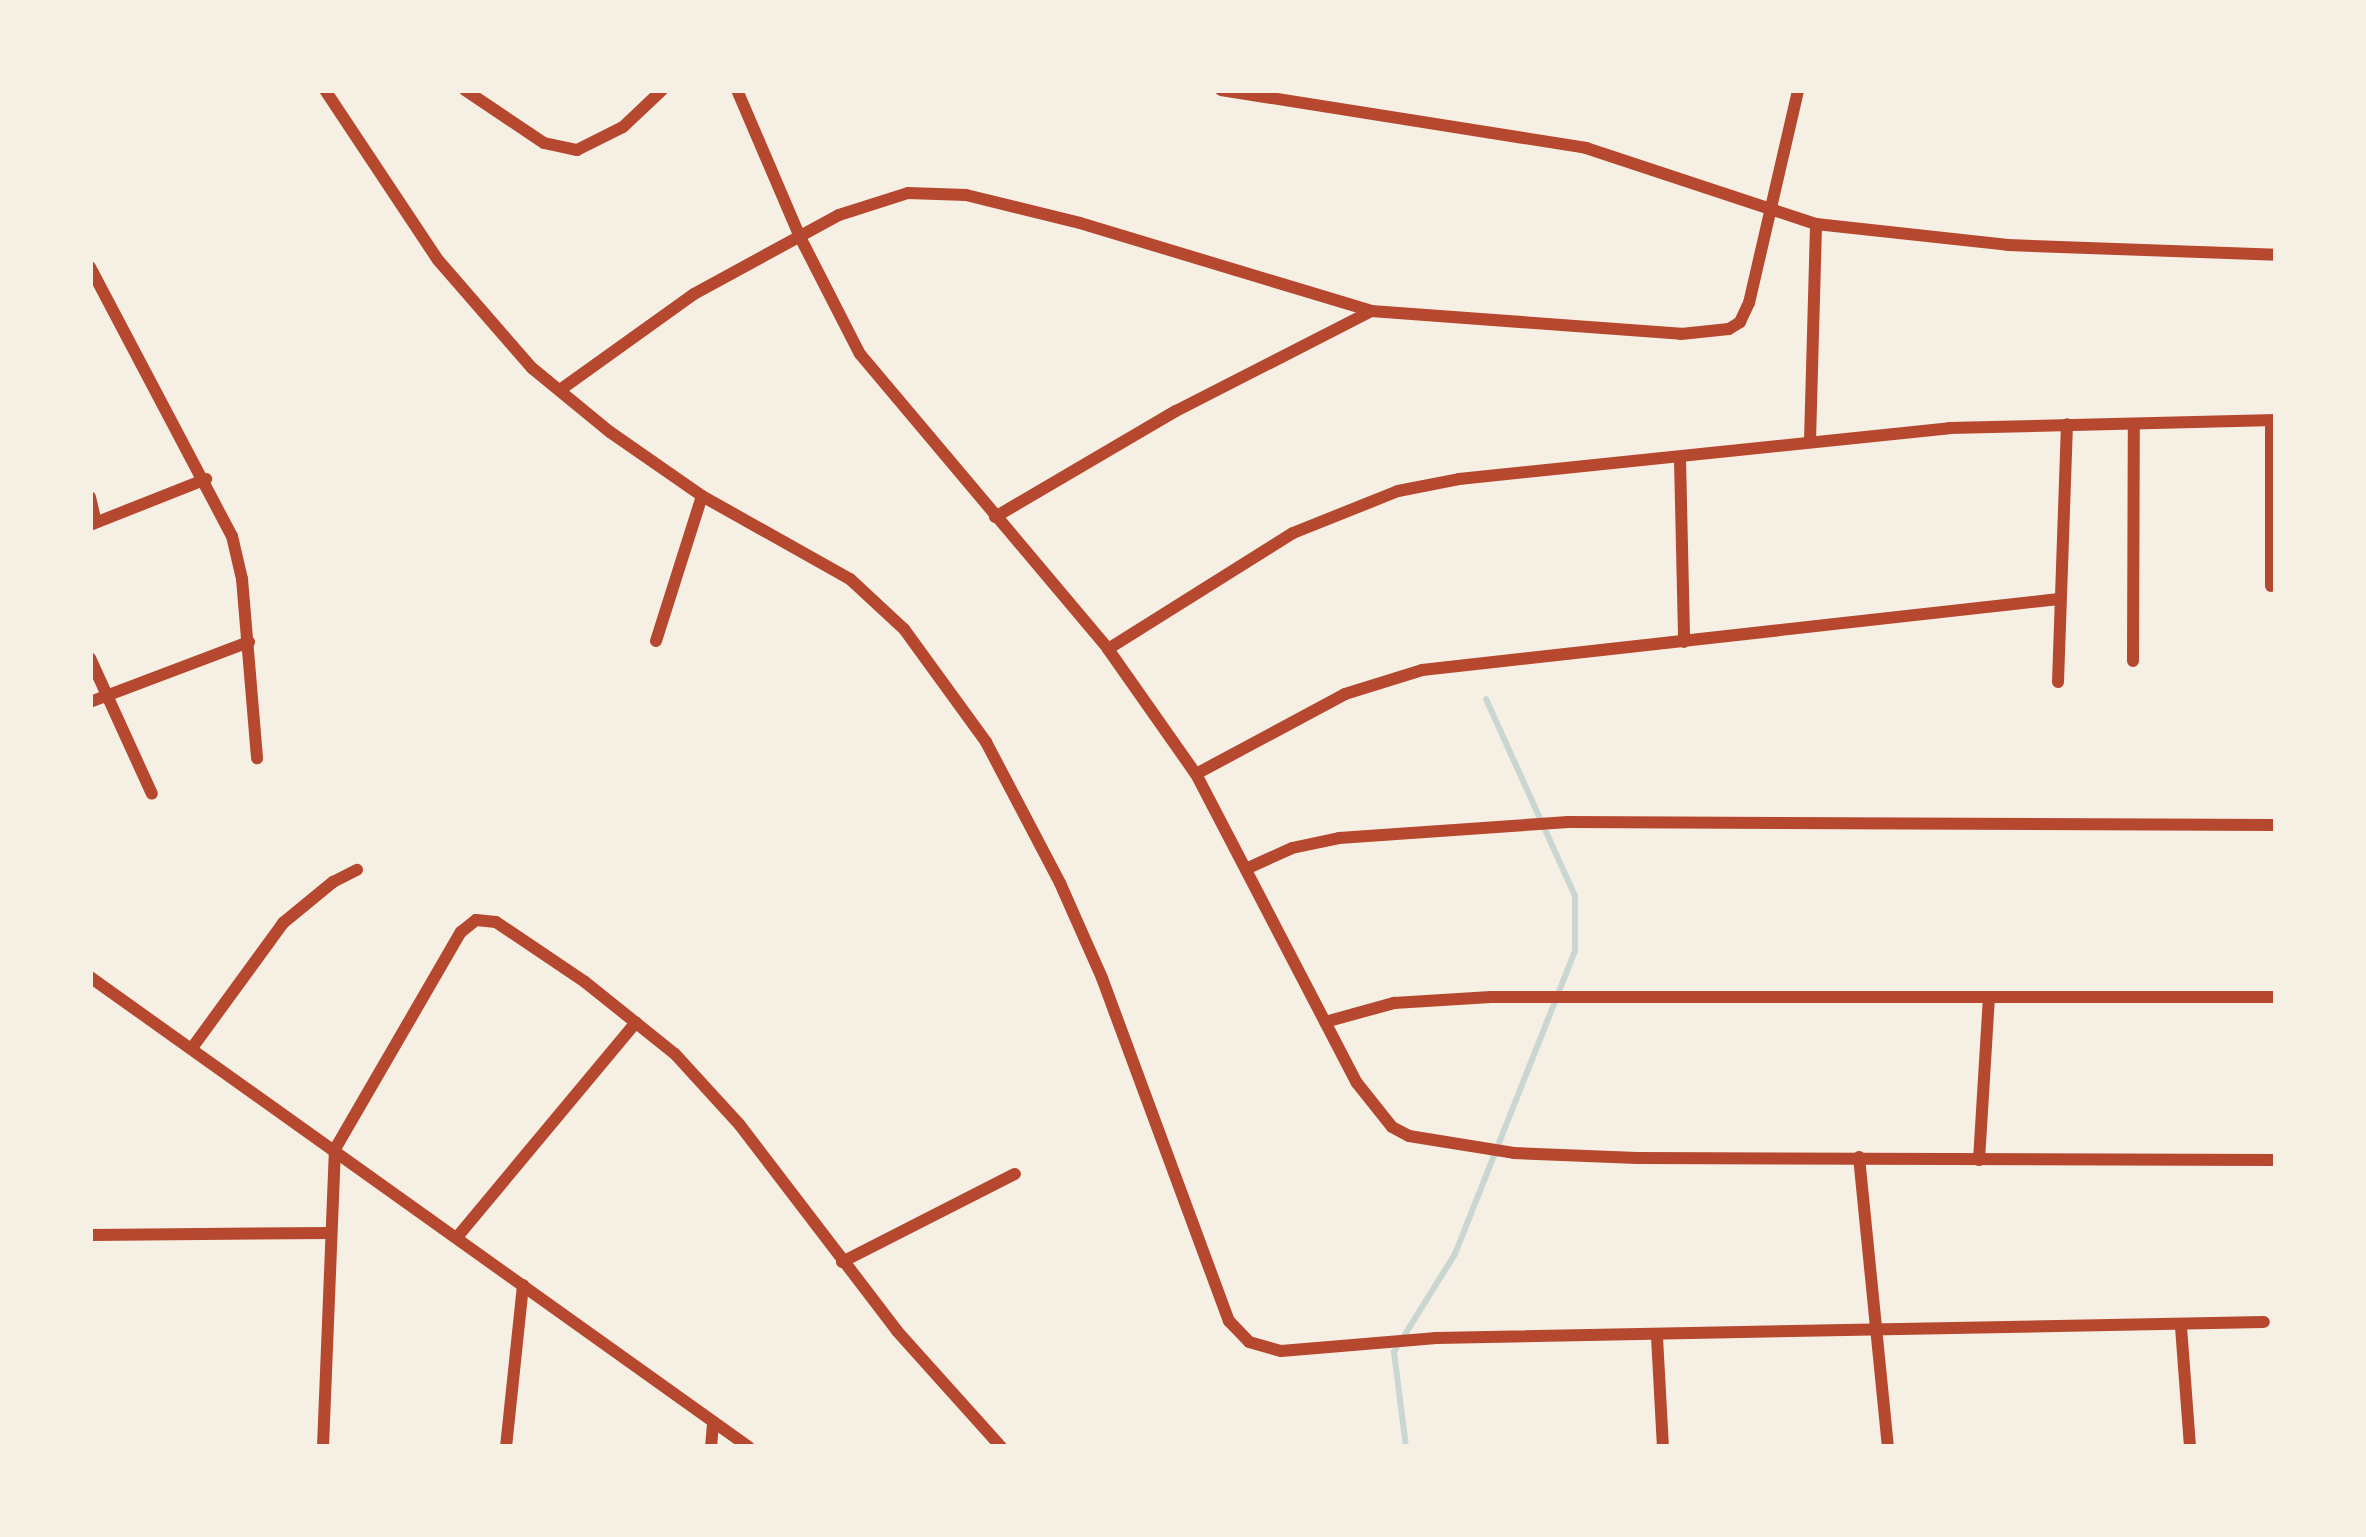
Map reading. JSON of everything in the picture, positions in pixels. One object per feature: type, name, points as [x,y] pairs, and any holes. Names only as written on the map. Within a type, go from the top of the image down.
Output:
[{"type":"street","points":[[325,90],[466,295],[532,368],[702,496],[818,557],[876,598],[986,742],[1025,811],[1102,978],[1229,1321],[1249,1342],[1281,1351],[1436,1338],[2264,1322]]},
{"type":"street","points":[[465,90],[544,143],[577,151],[623,127],[662,90]]},
{"type":"street","points":[[737,90],[800,237],[860,354],[1108,649],[1196,774],[1325,1022],[1376,1109],[1409,1136],[1514,1153],[2276,1160]]},
{"type":"street","points":[[1221,90],[1586,148],[1816,224],[2051,248],[2276,255]]},
{"type":"street","points":[[560,390],[694,294],[800,237],[878,199],[933,191],[1186,252],[1371,311],[1681,334],[1729,329],[1740,322],[1749,303],[1798,90]]},
{"type":"street","points":[[1810,441],[1816,224]]},
{"type":"street","points":[[90,267],[132,354],[206,478],[232,536],[249,642],[257,758]]},
{"type":"street","points":[[995,517],[1176,411],[1371,311]]},
{"type":"street","points":[[1108,649],[1293,533],[1398,491],[1524,469],[1680,459],[1810,441],[2067,424],[2274,421],[2271,586]]},
{"type":"street","points":[[2058,682],[2067,424]]},
{"type":"street","points":[[2133,661],[2134,424]]},
{"type":"street","points":[[1680,459],[1684,642]]},
{"type":"street","points":[[90,497],[93,523],[206,478]]},
{"type":"street","points":[[656,641],[702,496]]},
{"type":"street","points":[[1196,774],[1345,694],[1383,680],[1493,661],[2059,599]]},
{"type":"street","points":[[97,700],[249,642]]},
{"type":"street","points":[[90,658],[97,700],[152,794]]},
{"type":"street","points":[[1248,868],[1292,848],[1430,827],[1822,819],[2276,824]]},
{"type":"street","points":[[192,1048],[284,923],[334,882],[357,870]]},
{"type":"street","points":[[323,1447],[334,1148],[468,923],[496,922],[636,1022],[708,1087],[842,1262],[1001,1447]]},
{"type":"street","points":[[90,977],[749,1447]]},
{"type":"street","points":[[1325,1022],[1437,999],[2276,997]]},
{"type":"street","points":[[1978,1160],[1989,998]]},
{"type":"street","points":[[458,1236],[636,1022]]},
{"type":"street","points":[[1859,1157],[1888,1447]]},
{"type":"street","points":[[842,1262],[1015,1174]]},
{"type":"street","points":[[90,1235],[331,1233]]},
{"type":"street","points":[[506,1447],[523,1285]]},
{"type":"street","points":[[2181,1327],[2190,1447]]},
{"type":"street","points":[[1657,1337],[1663,1447]]},
{"type":"street","points":[[711,1447],[713,1422]]},
{"type":"waterway","points":[[1406,1447],[1394,1352],[1455,1254],[1575,951],[1575,896],[1486,699]]}]
